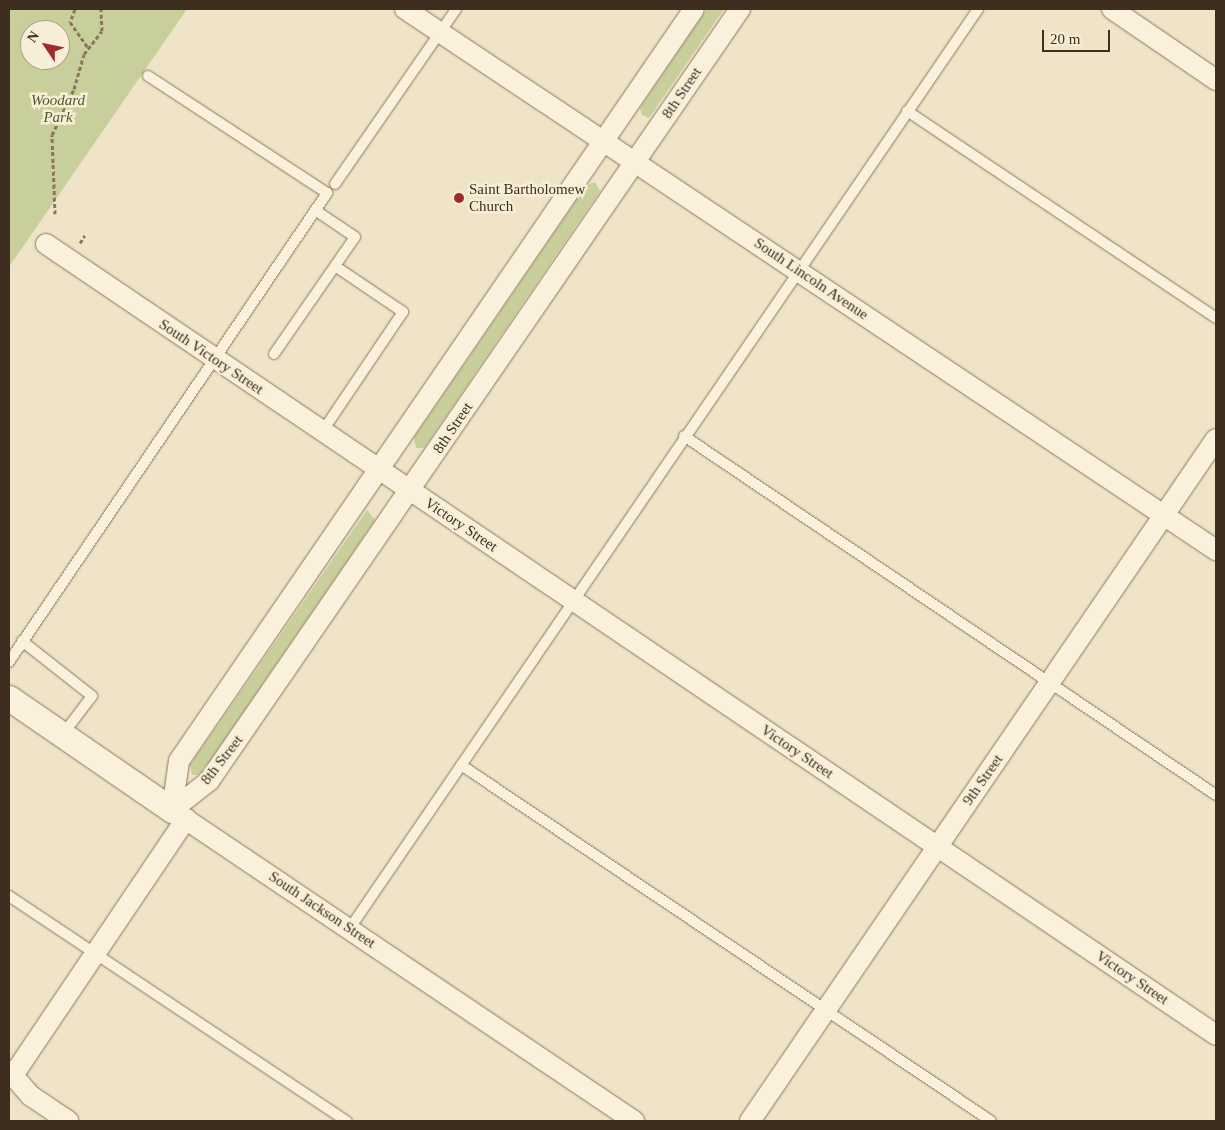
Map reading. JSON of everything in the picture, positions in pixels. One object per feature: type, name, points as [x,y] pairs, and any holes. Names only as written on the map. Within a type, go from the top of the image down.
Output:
[{"type":"street","name":"South Lincoln Avenue","points":[[405,9],[1165,514],[1216,550]]},
{"type":"street","name":"8th Street","points":[[179,815],[179,761],[377,469],[694,9]]},
{"type":"street","name":"8th Street","points":[[11,1072],[96,954],[179,815],[209,781],[740,9]]},
{"type":"street","points":[[1112,9],[1216,80]]},
{"type":"street","name":"South Victory Street","points":[[46,244],[377,469]]},
{"type":"street","name":"9th Street","points":[[750,1121],[1216,439]]},
{"type":"street","name":"Victory Street","points":[[377,469],[1216,1035]]},
{"type":"street","name":"South Jackson Street","points":[[9,698],[179,815],[350,928],[634,1121]]},
{"type":"street","points":[[11,1072],[31,1096],[68,1121]]},
{"type":"lane","points":[[335,184],[456,9]]},
{"type":"lane","points":[[350,928],[684,436],[799,272],[978,9]]},
{"type":"lane","points":[[9,662],[216,360],[327,193],[148,76]]},
{"type":"lane","points":[[907,111],[1216,318]]},
{"type":"lane","points":[[274,354],[355,237],[315,210]]},
{"type":"lane","points":[[322,432],[403,312],[335,266]]},
{"type":"lane","points":[[684,436],[1216,795]]},
{"type":"lane","points":[[22,641],[92,696],[62,735]]},
{"type":"lane","points":[[461,765],[990,1121]]},
{"type":"lane","points":[[9,896],[347,1121]]},
{"type":"path","points":[[75,9],[70,22],[88,48]]},
{"type":"path","points":[[55,214],[52,135],[88,48],[102,31],[101,9]]},
{"type":"green space","name":"Woodard Park","points":[[9,9],[187,9],[9,267]]},
{"type":"green space","points":[[707,9],[724,9],[649,118],[642,115],[640,108]]},
{"type":"green space","points":[[595,182],[600,191],[424,448],[416,448],[414,438],[587,185]]},
{"type":"green space","points":[[367,510],[375,520],[200,775],[192,775],[190,765]]},
{"type":"place","name":"Saint Bartholomew Church","points":[[459,198]]}]
